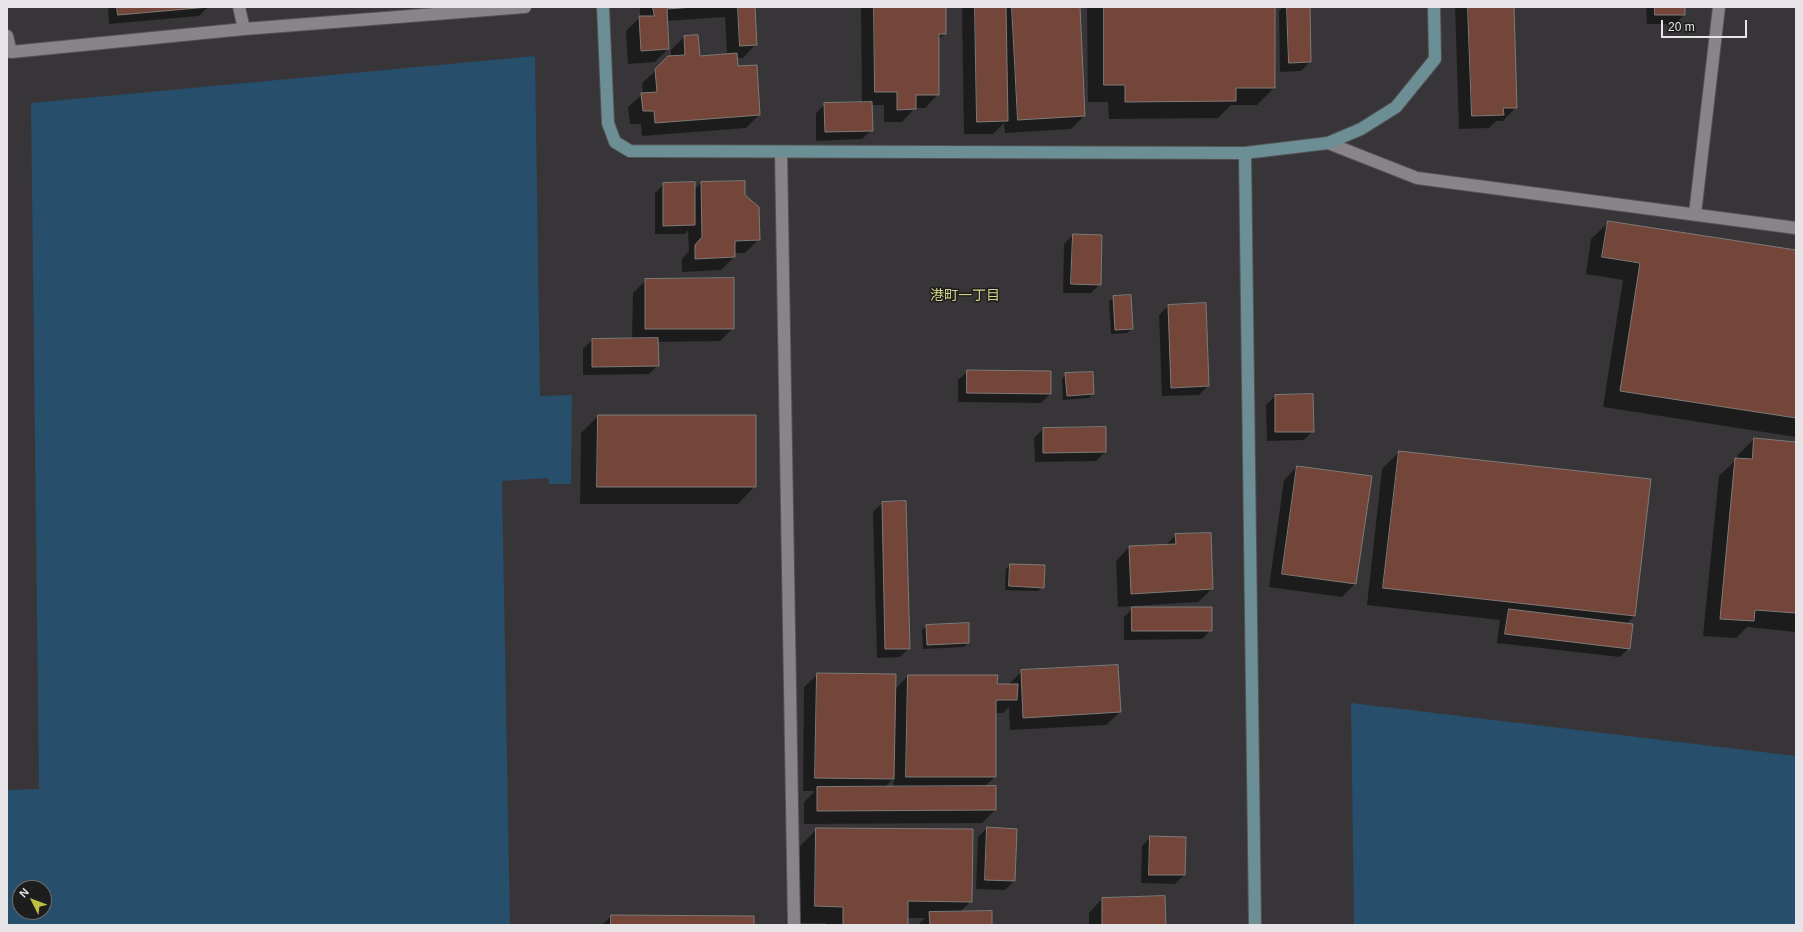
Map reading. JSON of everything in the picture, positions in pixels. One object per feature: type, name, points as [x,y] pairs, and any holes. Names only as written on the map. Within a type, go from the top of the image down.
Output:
[{"type":"street","points":[[239,7],[244,29]]},
{"type":"street","points":[[7,36],[11,52],[244,29],[525,7]]},
{"type":"street","points":[[603,7],[608,123],[615,142],[630,151],[1245,153],[1328,143],[1361,129],[1396,107],[1435,59],[1434,7]]},
{"type":"street","points":[[1695,214],[1719,7]]},
{"type":"street","points":[[1328,143],[1417,178],[1796,228]]},
{"type":"street","points":[[781,152],[794,925]]},
{"type":"street","points":[[1245,153],[1255,925]]},
{"type":"water","points":[[535,56],[540,396],[572,395],[571,484],[549,484],[548,478],[502,481],[510,925],[7,925],[7,790],[39,789],[31,103]]},
{"type":"water","points":[[1351,703],[1796,756],[1796,925],[1354,925]]},
{"type":"building","points":[[117,7],[209,7],[118,15]]},
{"type":"building","points":[[653,7],[694,7],[667,9],[669,49],[641,51],[639,16],[654,16]]},
{"type":"building","points":[[738,7],[755,7],[757,45],[740,46]]},
{"type":"building","points":[[874,7],[946,7],[946,34],[939,34],[939,95],[916,95],[916,109],[897,110],[897,92],[875,92]]},
{"type":"building","points":[[975,7],[1006,7],[1008,121],[977,122]]},
{"type":"building","points":[[1012,7],[1080,7],[1085,116],[1018,120]]},
{"type":"building","points":[[1104,7],[1275,7],[1275,88],[1236,88],[1236,101],[1125,102],[1125,85],[1104,85]]},
{"type":"building","points":[[1287,7],[1310,7],[1311,62],[1289,63]]},
{"type":"building","points":[[1468,7],[1514,7],[1517,108],[1503,108],[1504,115],[1472,116]]},
{"type":"building","points":[[1655,7],[1685,7],[1685,15],[1655,15]]},
{"type":"building","points":[[698,35],[700,56],[737,53],[738,66],[757,65],[760,115],[655,123],[654,111],[643,111],[641,93],[657,92],[655,69],[668,56],[685,55],[684,36]]},
{"type":"building","points":[[872,102],[873,131],[825,132],[824,103]]},
{"type":"building","points":[[745,181],[745,195],[759,207],[760,240],[735,241],[735,257],[695,259],[695,245],[702,237],[701,182]]},
{"type":"building","points":[[695,182],[695,225],[663,226],[663,183]]},
{"type":"building","points":[[1608,221],[1796,250],[1796,418],[1620,391],[1640,263],[1602,257]]},
{"type":"building","points":[[1073,234],[1102,235],[1101,285],[1071,284]]},
{"type":"building","points":[[734,278],[734,329],[645,329],[645,279]]},
{"type":"building","points":[[1131,295],[1133,329],[1115,330],[1113,296]]},
{"type":"building","points":[[1206,303],[1209,386],[1171,388],[1168,305]]},
{"type":"building","points":[[658,338],[659,366],[592,367],[592,339]]},
{"type":"building","points":[[967,370],[1051,371],[1051,394],[967,393]]},
{"type":"building","points":[[1093,372],[1094,394],[1067,396],[1065,373]]},
{"type":"building","points":[[1313,394],[1314,432],[1275,432],[1275,395]]},
{"type":"building","points":[[598,415],[756,415],[756,487],[597,487]]},
{"type":"building","points":[[1106,427],[1106,452],[1043,453],[1043,428]]},
{"type":"building","points":[[1754,438],[1796,442],[1796,613],[1755,610],[1754,621],[1720,619],[1735,458],[1752,459]]},
{"type":"building","points":[[1399,451],[1651,479],[1635,616],[1383,588]]},
{"type":"building","points":[[1297,466],[1372,476],[1356,584],[1282,574]]},
{"type":"building","points":[[906,501],[910,649],[885,649],[882,502]]},
{"type":"building","points":[[1211,533],[1213,589],[1131,594],[1129,546],[1176,544],[1175,534]]},
{"type":"building","points":[[1010,564],[1045,565],[1044,588],[1009,586]]},
{"type":"building","points":[[1132,607],[1212,607],[1212,631],[1132,631]]},
{"type":"building","points":[[1509,609],[1633,624],[1630,649],[1505,634]]},
{"type":"building","points":[[969,623],[969,643],[927,645],[926,625]]},
{"type":"building","points":[[1118,665],[1121,712],[1023,718],[1021,670]]},
{"type":"building","points":[[817,673],[896,674],[894,779],[815,778]]},
{"type":"building","points":[[908,675],[998,675],[997,684],[1018,684],[1017,700],[996,700],[996,777],[906,777]]},
{"type":"building","points":[[996,786],[996,810],[817,811],[817,787]]},
{"type":"building","points":[[987,827],[1017,829],[1015,881],[985,880]]},
{"type":"building","points":[[816,828],[973,829],[972,902],[908,901],[908,925],[843,925],[843,907],[815,906]]},
{"type":"building","points":[[1150,836],[1186,837],[1185,875],[1149,875]]},
{"type":"building","points":[[1165,896],[1166,925],[1102,925],[1102,898]]},
{"type":"building","points":[[992,911],[992,925],[930,925],[929,912]]},
{"type":"building","points":[[611,915],[754,916],[754,925],[611,925]]},
{"type":"district","name":"港町一丁目","points":[[965,296]]}]
